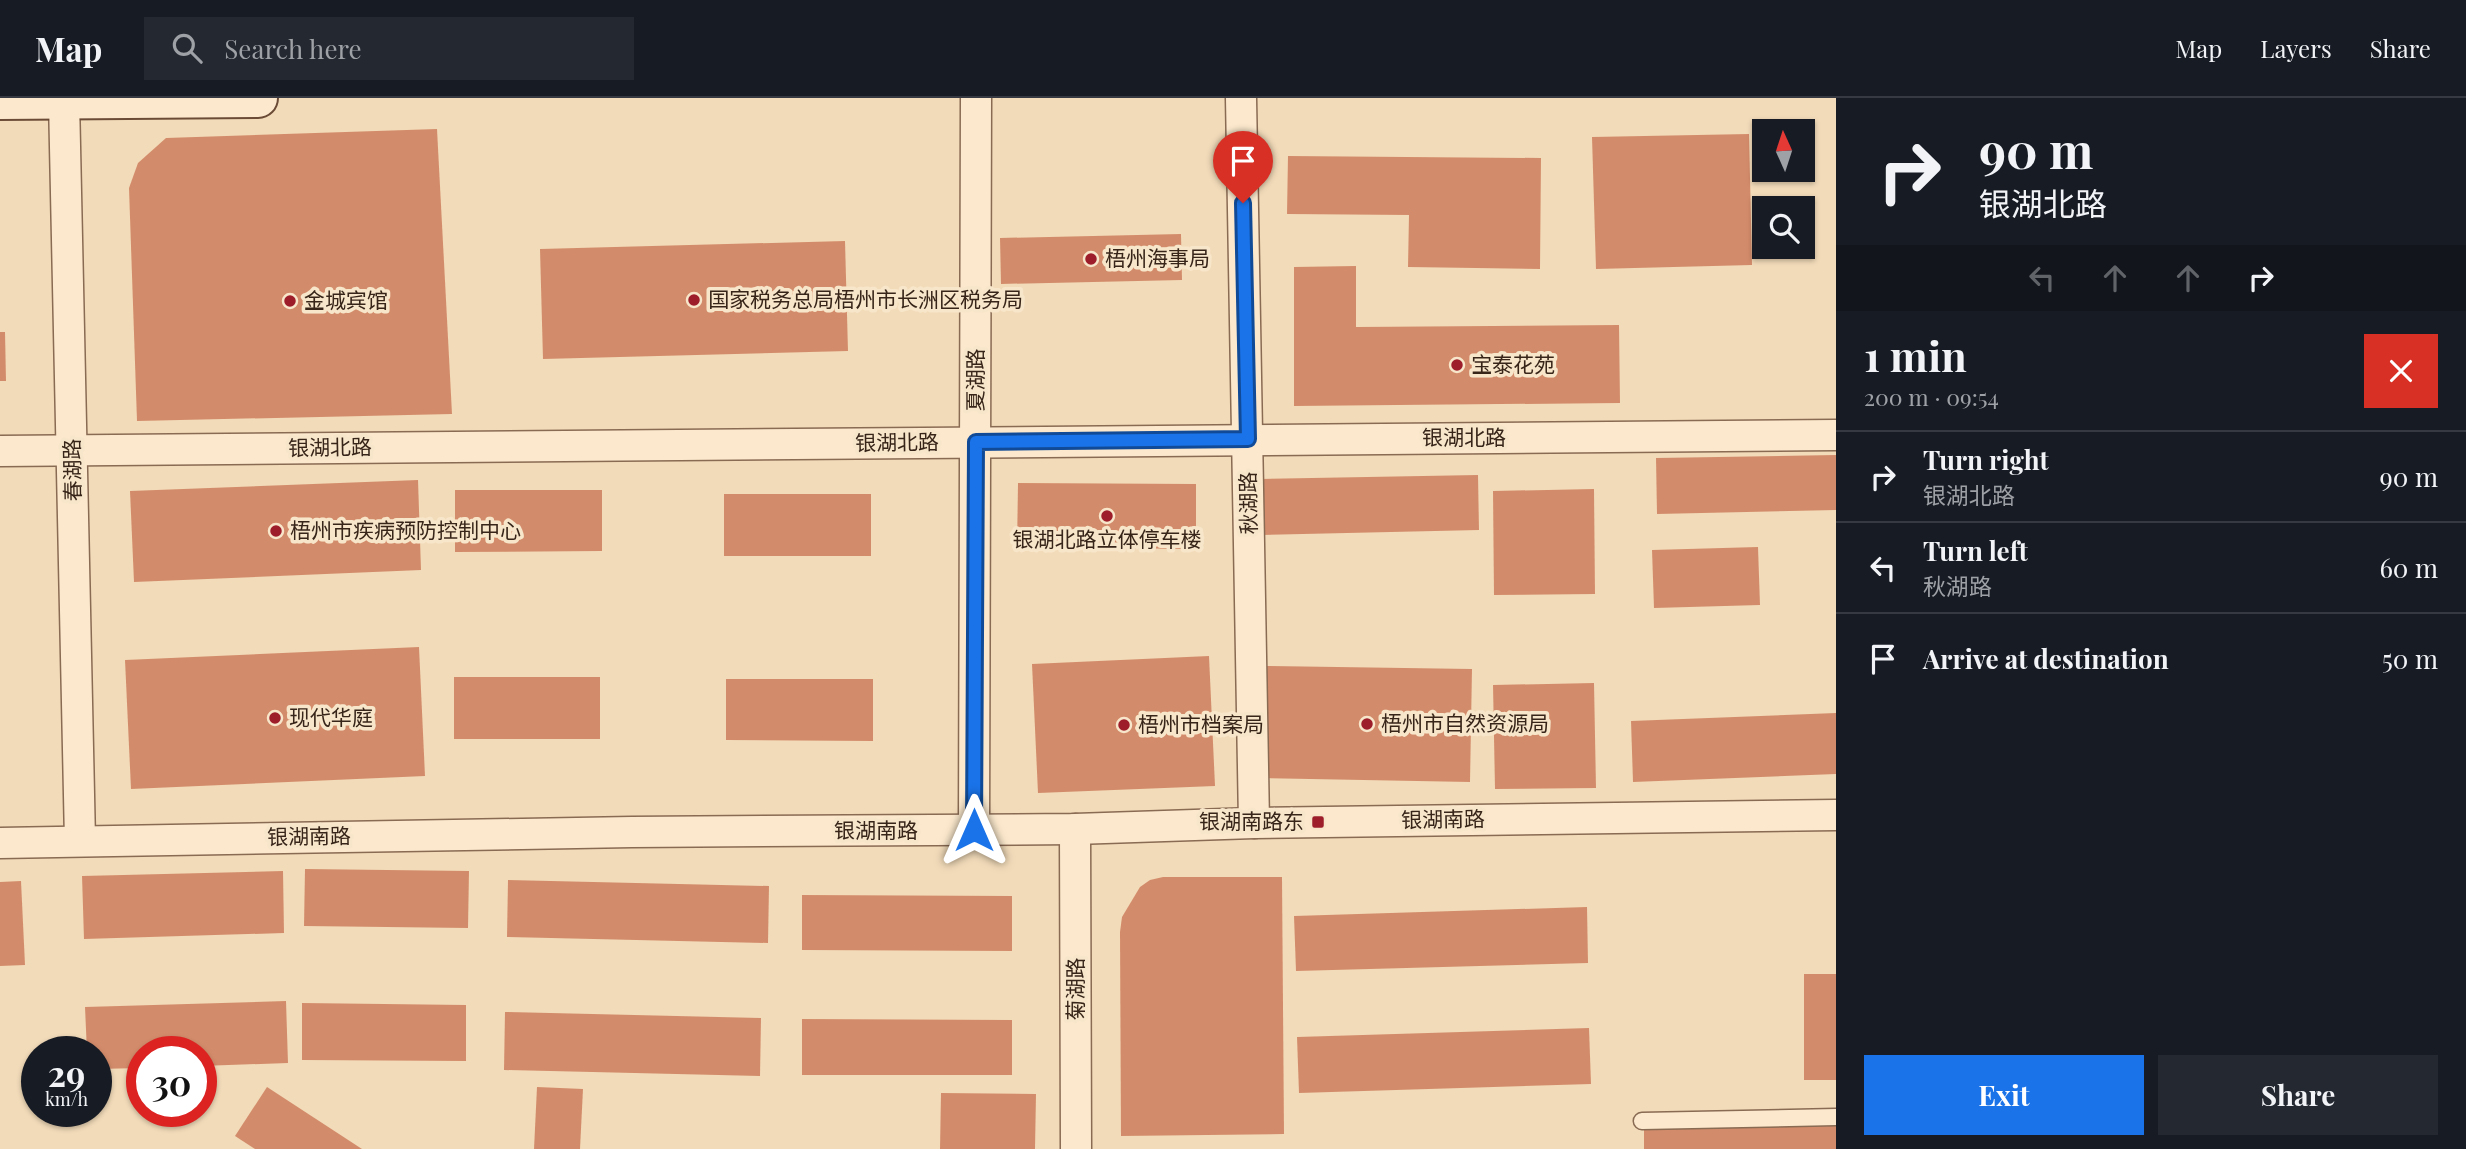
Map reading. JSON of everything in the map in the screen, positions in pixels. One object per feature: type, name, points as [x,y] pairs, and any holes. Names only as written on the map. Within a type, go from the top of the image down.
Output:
[{"type":"main road","points":[[0,100],[258,98]]},
{"type":"street","name":"夏湖路","points":[[974,830],[976,98]]},
{"type":"street","name":"秋湖路","points":[[1241,98],[1254,823]]},
{"type":"street","name":"春湖路","points":[[64,100],[80,841]]},
{"type":"street","name":"银湖北路","points":[[0,451],[1836,435]]},
{"type":"street","name":"银湖南路","points":[[0,842],[632,832],[1074,829],[1254,823],[1836,815]]},
{"type":"street","name":"菊湖路","points":[[1074,829],[1076,1149]]},
{"type":"lane","points":[[1642,1121],[1836,1117]]},
{"type":"building","name":"金城宾馆","points":[[437,129],[452,414],[137,421],[129,188],[138,163],[166,138]]},
{"type":"building","points":[[1749,134],[1752,265],[1596,269],[1592,137]]},
{"type":"building","points":[[1288,156],[1541,158],[1540,269],[1408,267],[1409,215],[1287,214]]},
{"type":"building","name":"梧州海事局","points":[[1181,234],[1182,280],[1001,284],[1000,238]]},
{"type":"building","name":"国家税务总局梧州市长洲区税务局","points":[[845,241],[848,351],[543,359],[540,249]]},
{"type":"building","name":"宝泰花苑","points":[[1356,266],[1356,327],[1619,325],[1620,403],[1294,406],[1294,267]]},
{"type":"building","points":[[0,332],[5,332],[6,381],[0,381]]},
{"type":"building","points":[[1836,455],[1836,510],[1657,514],[1656,458]]},
{"type":"building","points":[[1478,475],[1479,530],[1261,535],[1260,479]]},
{"type":"building","name":"梧州市疾病预防控制中心","points":[[418,480],[421,570],[134,582],[130,491]]},
{"type":"building","name":"银湖北路立体停车楼","points":[[1018,483],[1196,484],[1196,549],[1017,547]]},
{"type":"building","points":[[1594,489],[1595,594],[1494,595],[1493,491]]},
{"type":"building","points":[[455,490],[602,490],[602,551],[455,552]]},
{"type":"building","points":[[724,494],[871,494],[871,556],[724,556]]},
{"type":"building","points":[[1758,547],[1760,605],[1654,608],[1652,550]]},
{"type":"building","name":"现代华庭","points":[[419,647],[425,776],[131,789],[125,660]]},
{"type":"building","name":"梧州市档案局","points":[[1209,656],[1215,786],[1038,793],[1032,664]]},
{"type":"building","name":"梧州市自然资源局","points":[[1265,666],[1472,669],[1470,782],[1263,778]]},
{"type":"building","points":[[454,677],[600,677],[600,739],[454,739]]},
{"type":"building","points":[[726,679],[873,679],[873,741],[726,740]]},
{"type":"building","points":[[1594,683],[1596,788],[1495,789],[1493,685]]},
{"type":"building","points":[[1836,713],[1836,774],[1633,782],[1631,721]]},
{"type":"building","points":[[305,869],[469,871],[468,928],[304,926]]},
{"type":"building","points":[[283,871],[284,933],[84,939],[82,876]]},
{"type":"building","points":[[1163,877],[1282,877],[1284,1134],[1121,1136],[1122,917],[1140,887],[1150,880]]},
{"type":"building","points":[[508,880],[769,886],[768,943],[507,937]]},
{"type":"building","points":[[21,881],[25,965],[0,966],[0,882]]},
{"type":"building","points":[[802,895],[1012,896],[1012,951],[802,950]]},
{"type":"building","points":[[1587,907],[1588,963],[1296,971],[1294,916]]},
{"type":"building","points":[[1804,974],[1836,974],[1836,1080],[1804,1080]]},
{"type":"building","points":[[286,1001],[288,1063],[217,1065],[217,1036],[126,1036],[126,1068],[112,1069],[112,1036],[86,1036],[85,1007]]},
{"type":"building","points":[[302,1003],[466,1005],[466,1061],[302,1060]]},
{"type":"building","points":[[505,1012],[761,1018],[760,1076],[504,1070]]},
{"type":"building","points":[[802,1019],[1012,1020],[1012,1075],[802,1075]]},
{"type":"building","points":[[1589,1028],[1591,1084],[1299,1093],[1297,1037]]},
{"type":"building","points":[[267,1087],[362,1149],[255,1149],[235,1136]]},
{"type":"building","points":[[537,1087],[583,1089],[580,1149],[534,1149]]},
{"type":"building","points":[[941,1093],[1036,1094],[1035,1149],[940,1149]]},
{"type":"building","points":[[1836,1126],[1836,1149],[1644,1149],[1644,1127]]},
{"type":"place","name":"梧州海事局","points":[[1091,259]]},
{"type":"place","name":"国家税务总局梧州市长洲区税务局","points":[[694,300]]},
{"type":"place","name":"金城宾馆","points":[[290,301]]},
{"type":"place","name":"宝泰花苑","points":[[1457,365]]},
{"type":"place","name":"银湖北路立体停车楼","points":[[1107,516]]},
{"type":"place","name":"梧州市疾病预防控制中心","points":[[276,531]]},
{"type":"place","name":"现代华庭","points":[[275,718]]},
{"type":"place","name":"梧州市自然资源局","points":[[1367,724]]},
{"type":"place","name":"梧州市档案局","points":[[1124,725]]},
{"type":"place","name":"银湖南路东","points":[[1318,822]]},
{"type":"route","points":[[974,830],[976,442],[1248,439],[1243,203]]}]
